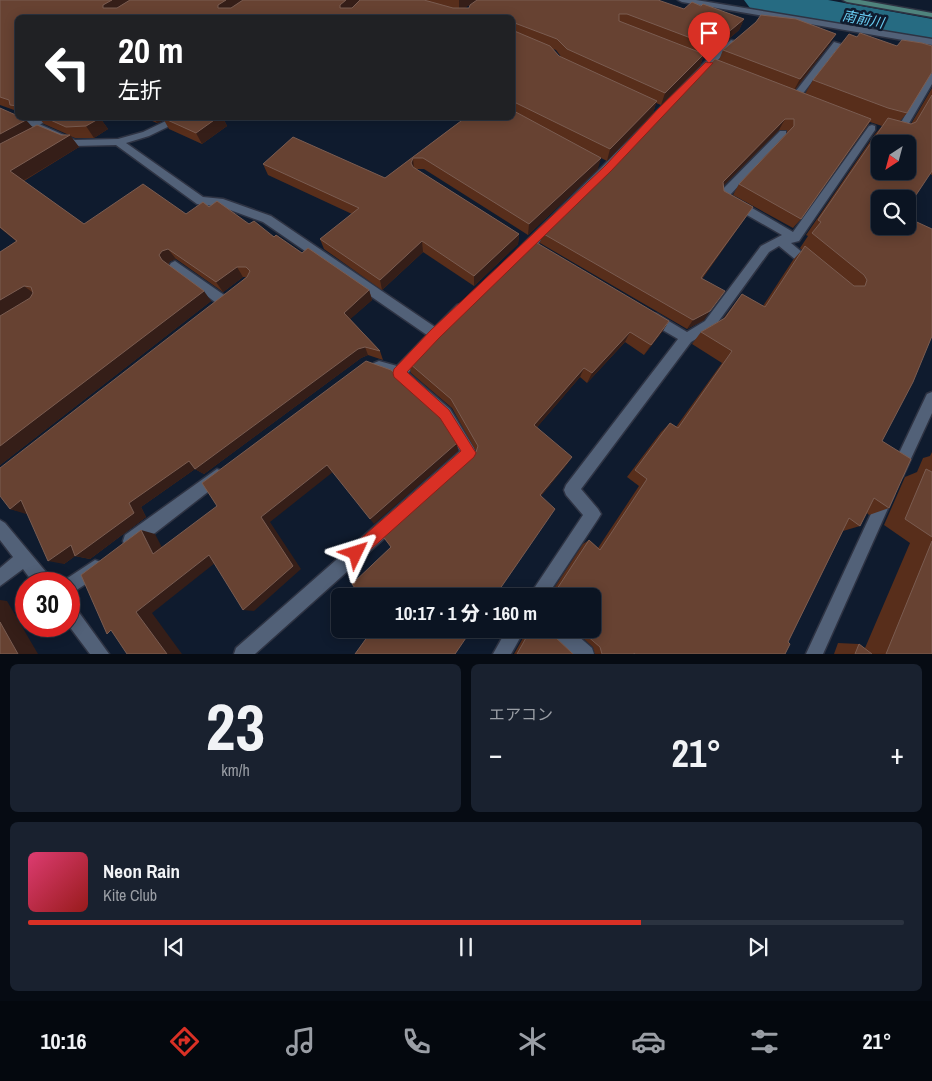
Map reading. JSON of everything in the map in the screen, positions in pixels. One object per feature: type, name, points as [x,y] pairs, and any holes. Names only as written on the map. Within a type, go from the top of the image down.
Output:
[{"type":"street","points":[[682,0],[932,42]]},
{"type":"street","points":[[847,0],[932,15]]},
{"type":"street","points":[[510,263],[657,109],[739,38]]},
{"type":"street","points":[[795,98],[837,44]]},
{"type":"street","points":[[542,588],[593,514],[571,490],[686,338],[709,325],[765,248],[780,240],[795,238],[876,129],[898,135],[932,76]]},
{"type":"street","points":[[24,120],[33,124],[42,133],[74,143],[118,142],[146,134],[175,120]]},
{"type":"street","points":[[33,124],[42,120]]},
{"type":"street","points":[[783,134],[723,196],[795,238]]},
{"type":"street","points":[[118,142],[201,201],[223,203],[267,219],[435,334]]},
{"type":"street","points":[[780,240],[823,276]]},
{"type":"street","points":[[176,266],[219,304],[235,292]]},
{"type":"street","points":[[399,373],[435,334],[469,302]]},
{"type":"street","points":[[645,313],[686,338]]},
{"type":"street","points":[[242,654],[469,453],[445,414],[399,373],[367,363]]},
{"type":"street","points":[[814,654],[932,398]]},
{"type":"street","points":[[80,579],[226,470]]},
{"type":"street","points":[[0,528],[35,572]]},
{"type":"street","points":[[0,578],[24,558]]},
{"type":"street","points":[[80,627],[101,654]]},
{"type":"street","points":[[501,654],[511,638]]},
{"type":"street","points":[[567,638],[586,654]]},
{"type":"building","points":[[0,0],[112,0],[103,5],[103,8],[117,8],[130,0],[226,0],[218,5],[218,8],[231,8],[243,0],[346,0],[340,5],[340,8],[352,8],[360,0],[424,0],[453,8],[469,8],[477,0],[658,0],[684,9],[692,2],[701,6],[703,4],[744,19],[712,46],[627,14],[619,14],[619,21],[704,54],[665,93],[567,49],[557,39],[515,23],[515,15],[15,15],[15,106],[10,105],[9,100],[0,97]]},
{"type":"building","points":[[761,15],[796,19],[836,34],[800,79],[723,50],[756,22]]},
{"type":"building","points":[[515,31],[550,46],[559,56],[657,101],[610,149],[515,102]]},
{"type":"building","points":[[860,33],[897,46],[902,40],[932,46],[932,72],[907,113],[888,108],[813,80],[849,34],[857,37]]},
{"type":"building","points":[[715,59],[871,119],[801,219],[739,184],[794,126],[794,119],[785,119],[723,182],[724,191],[753,207],[701,278],[725,291],[710,311],[693,320],[542,233],[617,162]]},
{"type":"building","points":[[932,95],[932,171],[916,195],[916,190],[871,190],[871,235],[916,235],[916,222],[932,229],[932,336],[913,382],[882,441],[911,459],[889,508],[874,498],[860,526],[849,518],[788,642],[790,644],[785,654],[602,654],[600,647],[590,638],[601,638],[601,588],[558,588],[589,540],[600,550],[647,479],[635,470],[670,423],[678,428],[732,351],[701,332],[725,318],[742,294],[765,307],[805,246],[854,286],[865,286],[867,280],[864,275],[812,233],[821,222],[818,220],[871,143],[871,180],[916,180],[916,135],[876,135],[888,118],[911,124],[916,122]]},
{"type":"building","points":[[0,108],[15,115],[15,120],[26,120],[0,134]]},
{"type":"building","points":[[515,112],[601,158],[529,224],[423,158],[413,158],[411,163],[413,167],[519,234],[474,276],[422,241],[380,280],[320,239],[359,208],[263,164],[293,137],[385,178],[462,120],[515,120]]},
{"type":"building","points":[[50,120],[96,120],[86,126],[66,127]]},
{"type":"building","points":[[167,120],[214,120],[196,133]]},
{"type":"building","points":[[37,125],[61,135],[70,135],[10,171],[84,224],[143,184],[186,214],[203,202],[209,207],[217,201],[249,224],[254,221],[274,237],[276,235],[302,253],[308,248],[369,290],[344,313],[380,351],[365,347],[358,349],[195,469],[189,461],[129,503],[134,513],[75,556],[71,545],[48,561],[21,500],[10,509],[0,496],[0,468],[247,277],[250,271],[246,267],[237,267],[216,282],[168,249],[162,251],[159,255],[162,260],[204,291],[0,446],[0,316],[30,298],[33,293],[31,287],[24,286],[0,300],[0,252],[17,241],[0,227],[0,144]]},
{"type":"building","points":[[532,240],[669,321],[651,345],[630,332],[592,373],[584,368],[534,425],[572,457],[540,495],[555,509],[501,588],[355,588],[352,584],[391,547],[382,535],[476,452],[478,446],[451,399],[409,363],[460,309]]},
{"type":"building","points":[[366,361],[391,370],[437,411],[457,443],[370,519],[327,465],[261,517],[293,566],[243,610],[209,555],[136,612],[167,654],[127,654],[111,630],[107,634],[81,575],[141,530],[153,554],[217,506],[202,483]]},
{"type":"building","points":[[926,469],[932,472],[932,537],[905,519]]},
{"type":"building","points":[[932,541],[932,654],[886,654]]},
{"type":"building","points":[[0,622],[18,654],[0,654]]},
{"type":"building","points":[[367,638],[466,638],[455,654],[355,654]]},
{"type":"building","points":[[526,638],[556,638],[573,654],[517,654]]},
{"type":"building","points":[[859,644],[872,654],[855,654]]},
{"type":"waterway","name":"南前川","points":[[764,0],[932,32]]},
{"type":"route","points":[[356,553],[469,453],[445,414],[399,373],[435,334],[608,168],[709,63]]}]
